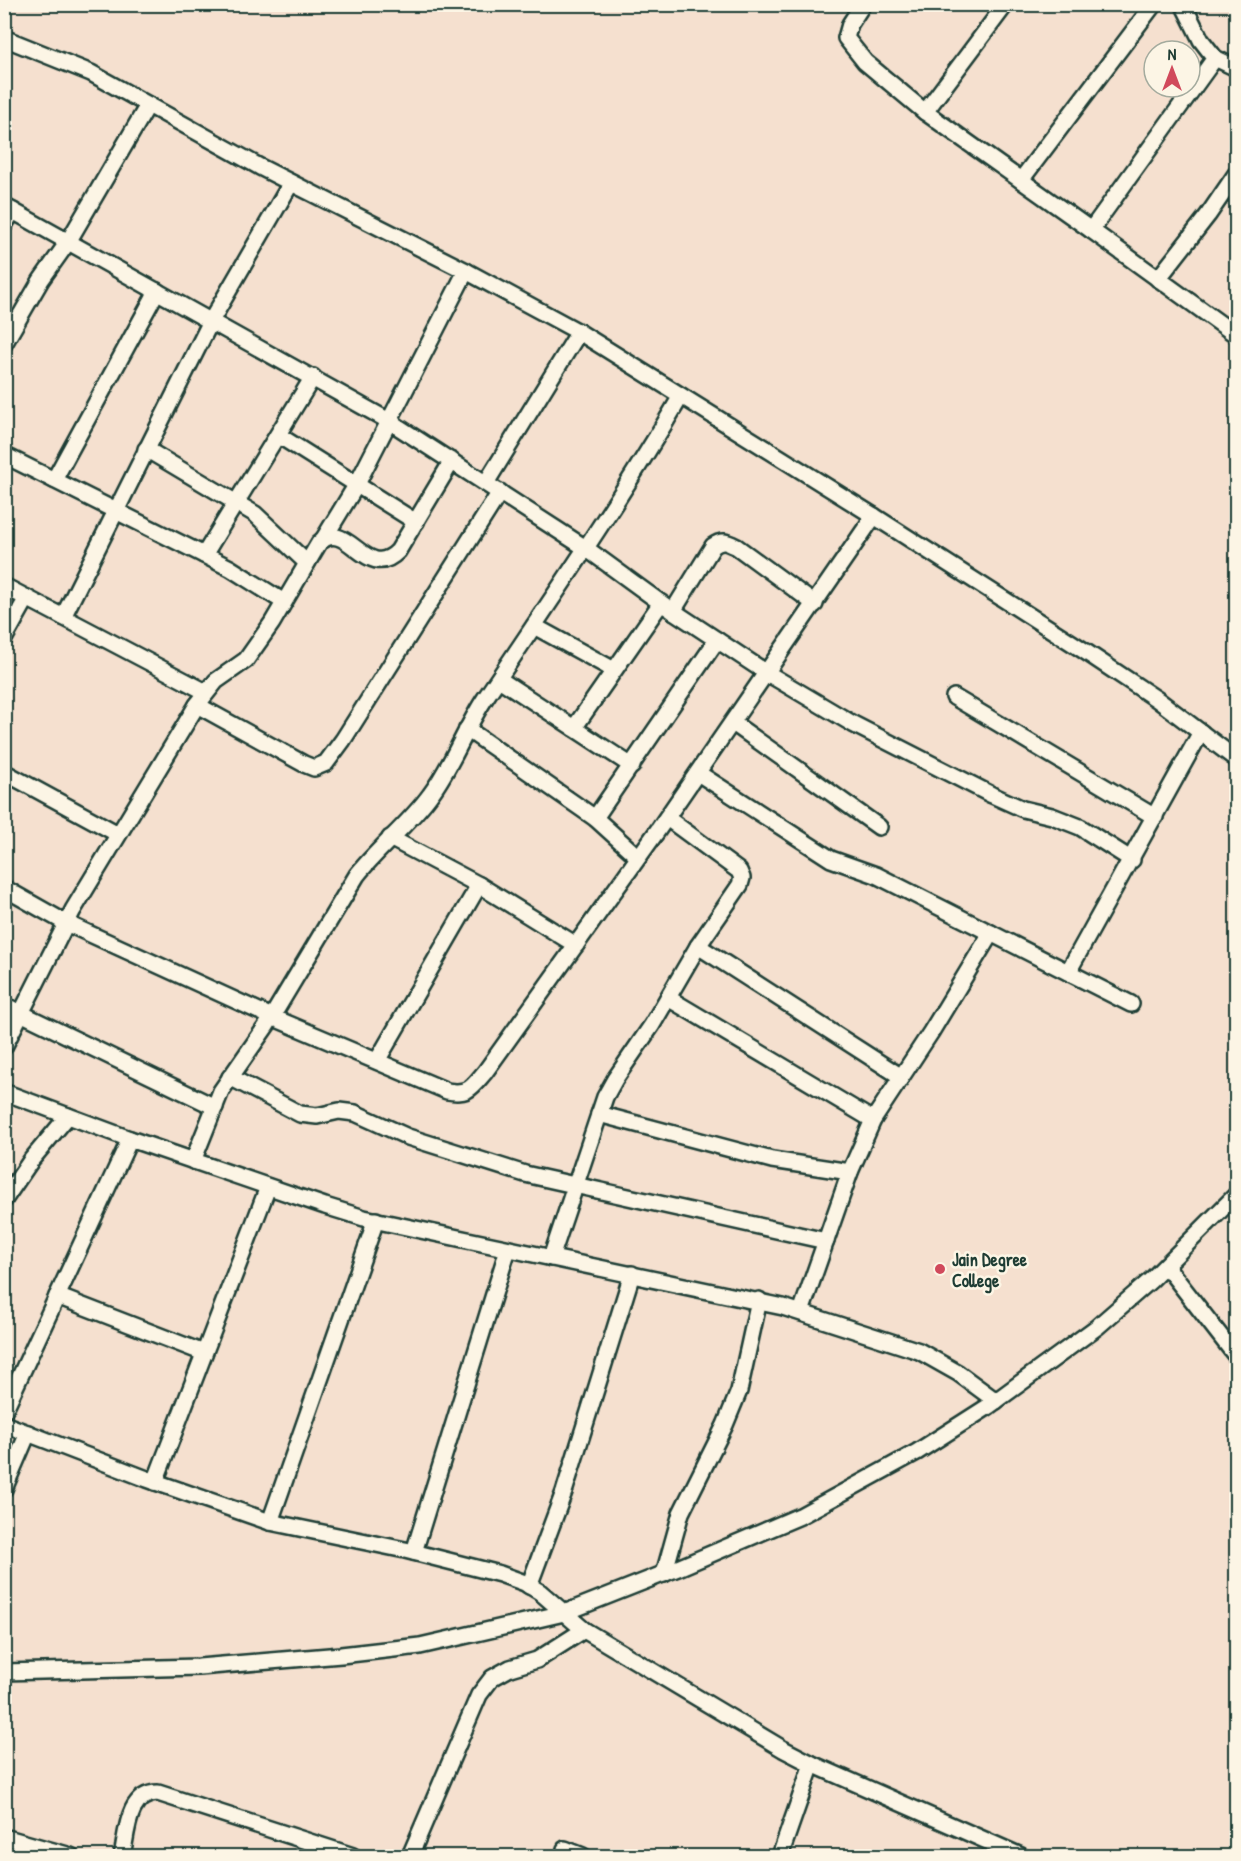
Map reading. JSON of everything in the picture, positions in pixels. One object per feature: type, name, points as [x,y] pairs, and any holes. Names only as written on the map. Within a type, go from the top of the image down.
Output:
[{"type":"street","points":[[863,4],[850,24],[846,38],[865,62],[926,112],[1236,335]]},
{"type":"street","points":[[926,112],[1006,4]]},
{"type":"street","points":[[1021,180],[1154,4]]},
{"type":"street","points":[[1183,4],[1201,40],[1215,58],[1236,68]]},
{"type":"street","points":[[4,38],[91,73],[291,183],[466,271],[579,332],[874,516],[1083,650],[1158,700],[1236,759]]},
{"type":"street","points":[[1090,230],[1215,58]]},
{"type":"street","points":[[4,344],[41,280],[68,242],[148,105]]},
{"type":"street","points":[[1158,279],[1208,215],[1236,174]]},
{"type":"street","points":[[63,617],[211,321],[291,183]]},
{"type":"street","points":[[4,225],[9,208],[313,377],[389,421],[500,492],[767,673],[877,737],[1023,809],[1052,816],[1080,827],[1132,860]]},
{"type":"street","points":[[4,1047],[66,923],[201,699],[216,681],[246,660],[357,484],[466,271]]},
{"type":"street","points":[[54,480],[157,291]]},
{"type":"street","points":[[486,483],[579,332]]},
{"type":"street","points":[[204,555],[313,377]]},
{"type":"street","points":[[193,1161],[221,1091],[272,1017],[357,875],[434,790],[467,729],[587,549],[681,396]]},
{"type":"street","points":[[278,435],[416,522]]},
{"type":"street","points":[[146,449],[237,502],[264,522],[307,563]]},
{"type":"street","points":[[6,460],[54,480],[204,555],[284,602]]},
{"type":"street","points":[[323,540],[331,536],[339,538],[369,558],[384,561],[391,558],[398,551],[452,461]]},
{"type":"street","points":[[4,586],[63,617],[314,768],[326,763],[343,740],[500,492]]},
{"type":"street","points":[[4,888],[66,923],[272,1017],[447,1091],[457,1093],[471,1088],[485,1072],[667,818],[874,516]]},
{"type":"street","points":[[574,728],[614,670],[667,607],[713,546],[719,542],[726,542],[737,547],[815,604]]},
{"type":"street","points":[[4,639],[27,598]]},
{"type":"street","points":[[534,626],[614,670]]},
{"type":"street","points":[[596,818],[717,640]]},
{"type":"street","points":[[499,679],[632,766]]},
{"type":"street","points":[[954,696],[1155,818]]},
{"type":"street","points":[[733,723],[879,827]]},
{"type":"street","points":[[467,729],[596,818],[638,857]]},
{"type":"street","points":[[1068,972],[1201,732]]},
{"type":"street","points":[[4,772],[118,834]]},
{"type":"street","points":[[698,773],[831,859],[876,875],[1131,1004]]},
{"type":"street","points":[[551,1258],[599,1114],[615,1078],[647,1034],[698,946],[735,893],[742,878],[739,871],[667,818]]},
{"type":"street","points":[[390,838],[479,885],[576,945]]},
{"type":"street","points":[[377,1061],[479,885]]},
{"type":"street","points":[[801,1312],[850,1173],[873,1120],[931,1032],[991,933]]},
{"type":"street","points":[[698,946],[900,1077]]},
{"type":"street","points":[[668,998],[873,1120]]},
{"type":"street","points":[[4,1005],[215,1107]]},
{"type":"street","points":[[230,1077],[300,1114],[317,1116],[339,1111],[355,1113],[408,1137],[525,1174],[826,1241]]},
{"type":"street","points":[[4,1092],[130,1139],[325,1206],[376,1220],[508,1249],[759,1300],[801,1312],[919,1351],[958,1373],[996,1401]]},
{"type":"street","points":[[599,1114],[772,1160],[850,1173]]},
{"type":"street","points":[[4,1200],[32,1160],[68,1116]]},
{"type":"street","points":[[4,1411],[130,1139]]},
{"type":"street","points":[[155,1482],[268,1187]]},
{"type":"street","points":[[4,1672],[199,1667],[341,1655],[420,1646],[564,1613],[664,1574],[800,1516],[917,1452],[996,1401],[1097,1326],[1166,1266],[1236,1195]]},
{"type":"street","points":[[270,1522],[376,1220]]},
{"type":"street","points":[[414,1552],[508,1249]]},
{"type":"street","points":[[1166,1266],[1236,1356]]},
{"type":"street","points":[[529,1586],[564,1492],[632,1274]]},
{"type":"street","points":[[57,1296],[204,1353]]},
{"type":"street","points":[[664,1574],[681,1513],[739,1391],[759,1300]]},
{"type":"street","points":[[4,1424],[155,1482],[270,1522],[414,1552],[500,1574],[529,1586],[540,1592],[584,1630],[754,1732],[812,1764],[1018,1856]]},
{"type":"street","points":[[4,1489],[28,1433]]},
{"type":"street","points":[[411,1857],[479,1695],[492,1678],[510,1668],[537,1660],[584,1630]]},
{"type":"street","points":[[780,1857],[812,1764]]},
{"type":"street","points":[[122,1857],[132,1809],[147,1793],[158,1794],[352,1857]]},
{"type":"street","points":[[4,1837],[71,1857]]},
{"type":"street","points":[[565,1849],[583,1857]]},
{"type":"place","name":"Jain Degree College","points":[[940,1269]]}]
